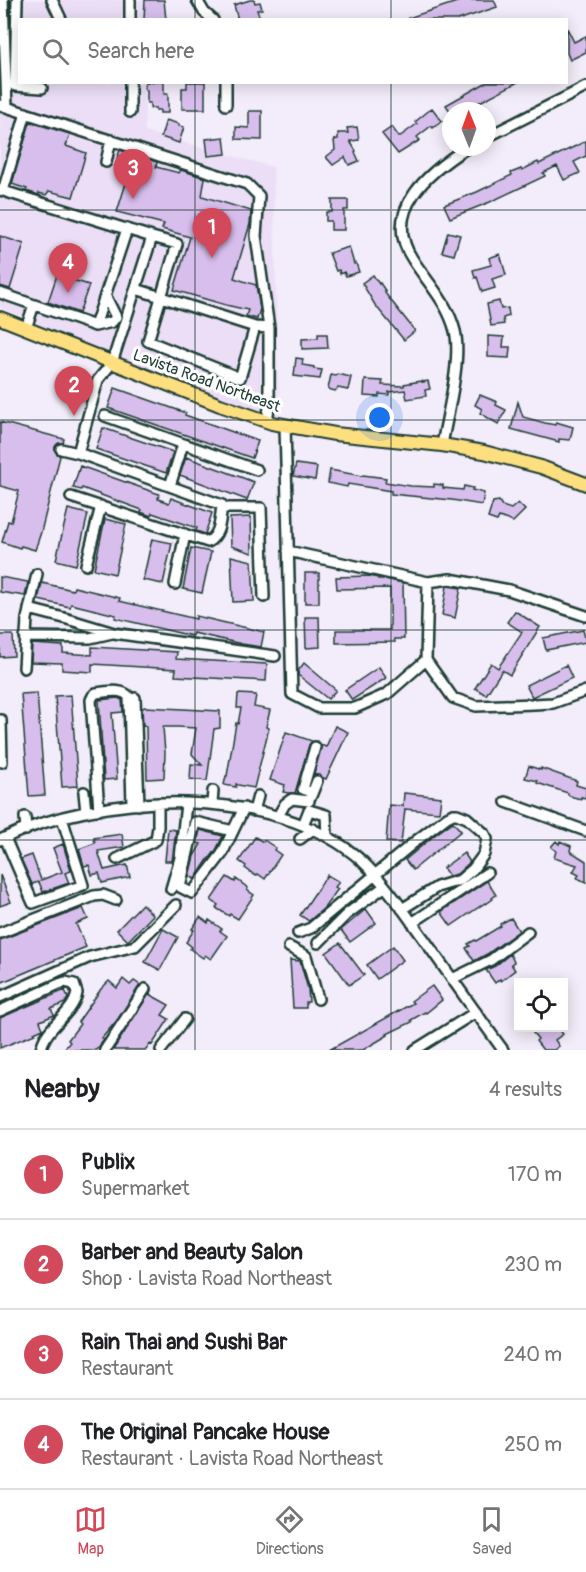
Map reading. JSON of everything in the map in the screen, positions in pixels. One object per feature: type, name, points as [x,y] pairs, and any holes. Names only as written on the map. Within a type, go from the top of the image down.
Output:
[{"type":"main road","name":"Lavista Road Northeast","points":[[0,318],[220,405],[267,421],[335,434],[484,452],[541,467],[586,484]]},
{"type":"street","points":[[3,0],[3,106],[247,184],[259,196],[256,236],[269,328],[267,421]]},
{"type":"street","points":[[17,0],[15,86],[42,88]]},
{"type":"street","points":[[52,0],[61,18]]},
{"type":"street","points":[[130,0],[130,18]]},
{"type":"street","points":[[196,0],[211,18]]},
{"type":"street","points":[[130,84],[130,112]]},
{"type":"street","points":[[226,84],[226,105]]},
{"type":"street","points":[[496,132],[586,87]]},
{"type":"street","points":[[26,113],[2,190],[177,244],[148,341],[240,378],[255,327]]},
{"type":"street","points":[[106,162],[111,140]]},
{"type":"street","points":[[442,446],[456,362],[455,332],[441,300],[411,258],[403,236],[402,221],[407,205],[418,188],[456,156]]},
{"type":"street","points":[[95,326],[127,229]]},
{"type":"street","points":[[78,453],[98,380],[112,363],[152,237]]},
{"type":"street","points":[[136,289],[255,327],[269,328]]},
{"type":"street","points":[[0,293],[95,326],[111,322],[116,317],[105,295]]},
{"type":"street","points":[[26,328],[34,304]]},
{"type":"street","points":[[105,416],[257,470]]},
{"type":"street","points":[[285,425],[292,694],[319,708],[355,708],[387,694],[426,660]]},
{"type":"street","points":[[170,486],[183,444]]},
{"type":"street","points":[[62,449],[222,505],[219,531],[208,542],[71,497]]},
{"type":"street","points":[[86,565],[101,506]]},
{"type":"street","points":[[222,508],[261,508],[264,597]]},
{"type":"street","points":[[175,584],[185,534]]},
{"type":"street","points":[[288,551],[428,582],[450,579],[509,590],[586,616]]},
{"type":"street","points":[[24,668],[29,609],[37,574]]},
{"type":"street","points":[[428,582],[426,660],[453,698],[476,706],[553,703],[586,691]]},
{"type":"street","points":[[29,609],[114,633],[275,656]]},
{"type":"street","points":[[26,637],[90,638],[114,633]]},
{"type":"street","points":[[99,810],[91,700],[96,693],[123,691],[129,697],[136,805]]},
{"type":"street","points":[[135,698],[136,805]]},
{"type":"street","points":[[0,720],[2,720],[2,762]]},
{"type":"street","points":[[315,747],[303,789],[310,801],[326,815],[327,836]]},
{"type":"street","points":[[303,825],[316,781]]},
{"type":"street","points":[[212,803],[213,791]]},
{"type":"street","points":[[84,792],[86,812]]},
{"type":"street","points":[[254,811],[258,796]]},
{"type":"street","points":[[278,816],[285,804],[292,799],[310,801]]},
{"type":"street","points":[[506,802],[586,831]]},
{"type":"street","points":[[117,859],[156,840],[158,803]]},
{"type":"street","points":[[62,818],[83,885],[33,903],[2,839],[62,818],[86,812],[158,803],[212,803],[278,816],[327,836],[363,862],[375,876],[402,909],[503,1050]]},
{"type":"street","points":[[171,889],[180,858],[186,804]]},
{"type":"street","points":[[233,831],[195,822],[180,887],[192,893],[222,854],[233,831],[244,808]]},
{"type":"street","points":[[298,933],[311,928],[447,816],[457,814],[467,818],[485,834],[487,839],[484,854],[468,874],[460,880],[437,887],[402,909]]},
{"type":"street","points":[[25,817],[26,830]]},
{"type":"street","points":[[300,839],[313,829]]},
{"type":"street","points":[[412,923],[487,873]]},
{"type":"street","points":[[318,943],[347,914],[384,887]]},
{"type":"street","points":[[0,933],[94,896],[116,900]]},
{"type":"street","points":[[0,997],[90,957],[135,946],[176,905]]},
{"type":"street","points":[[452,979],[491,960],[528,932]]},
{"type":"street","points":[[289,947],[306,956],[318,999]]},
{"type":"street","points":[[0,1011],[58,984],[65,982],[74,984],[77,993],[73,1004],[45,1038],[41,1050]]},
{"type":"street","points":[[105,1050],[145,989]]},
{"type":"street","points":[[415,1050],[476,1012]]},
{"type":"street","points":[[161,1050],[184,1019]]},
{"type":"shaded area","points":[[0,0],[144,0],[144,18],[18,18],[18,84],[144,84],[145,132],[273,167],[279,417],[216,402],[0,307]]},
{"type":"building","points":[[145,0],[164,0],[166,18],[144,18]]},
{"type":"building","points":[[250,0],[254,0],[255,3],[260,2],[262,9],[257,10],[260,18],[237,18],[234,5]]},
{"type":"building","points":[[463,0],[494,0],[497,7],[464,18],[408,18]]},
{"type":"building","points":[[568,30],[574,42],[586,36],[586,52],[570,60]]},
{"type":"building","points":[[145,84],[164,84],[164,94],[168,94],[168,113],[160,113],[160,110],[156,108],[150,108],[150,103],[147,103],[147,90],[145,90]]},
{"type":"building","points":[[187,84],[205,84],[205,109],[182,109],[182,88],[187,88]]},
{"type":"building","points":[[483,84],[514,84],[480,102],[451,102]]},
{"type":"building","points":[[432,108],[442,121],[433,128],[431,126],[417,137],[420,140],[398,154],[382,134],[392,127],[399,137],[417,124],[415,122]]},
{"type":"building","points":[[249,111],[262,111],[262,140],[236,139],[236,127],[249,128]]},
{"type":"building","points":[[166,120],[184,127],[179,143],[161,137]]},
{"type":"building","points":[[30,122],[70,134],[66,146],[86,153],[73,197],[49,191],[46,195],[39,193],[39,195],[12,184]]},
{"type":"building","points":[[357,127],[359,140],[350,141],[359,161],[349,165],[345,157],[333,165],[326,157],[335,150],[334,140],[338,139],[338,133],[348,133],[347,128]]},
{"type":"building","points":[[224,137],[226,154],[208,156],[206,139]]},
{"type":"building","points":[[586,141],[586,156],[574,162],[580,173],[564,180],[557,166],[543,173],[545,176],[450,218],[444,205]]},
{"type":"building","points":[[120,150],[157,162],[156,167],[179,173],[181,170],[205,178],[202,196],[251,211],[250,224],[234,278],[256,285],[260,309],[257,319],[246,316],[248,310],[174,290],[190,237],[162,229],[164,224],[117,212],[132,164],[117,159]]},
{"type":"building","points":[[332,200],[348,200],[348,210],[344,210],[344,230],[331,230],[331,221],[326,221],[326,212],[332,212]]},
{"type":"building","points":[[448,232],[460,235],[454,255],[442,252]]},
{"type":"building","points":[[0,236],[24,244],[10,289],[0,286]]},
{"type":"building","points":[[349,247],[359,272],[346,276],[344,272],[340,274],[339,270],[336,271],[329,253]]},
{"type":"building","points":[[500,254],[506,275],[492,279],[495,288],[482,292],[473,270],[491,265],[489,258]]},
{"type":"building","points":[[57,275],[89,285],[79,313],[48,302]]},
{"type":"building","points":[[373,275],[415,331],[404,340],[375,305],[362,283]]},
{"type":"building","points":[[499,301],[501,309],[508,308],[509,316],[503,318],[504,324],[491,326],[487,304]]},
{"type":"building","points":[[318,334],[327,334],[328,348],[302,349],[302,339],[318,338]]},
{"type":"building","points":[[488,336],[504,337],[503,347],[510,347],[509,358],[488,357]]},
{"type":"building","points":[[296,358],[303,359],[302,365],[322,370],[320,379],[294,376]]},
{"type":"building","points":[[337,374],[351,377],[348,390],[328,389],[331,375],[336,376]]},
{"type":"building","points":[[365,380],[383,381],[382,385],[404,386],[404,384],[428,381],[430,389],[425,390],[426,396],[407,399],[405,390],[389,392],[389,395],[379,394],[379,397],[364,396]]},
{"type":"building","points":[[115,388],[258,441],[252,458],[108,408]]},
{"type":"building","points":[[480,395],[497,402],[496,405],[506,410],[498,424],[480,413],[482,409],[475,405]]},
{"type":"building","points":[[518,402],[523,417],[573,427],[570,440],[559,439],[559,442],[511,429]]},
{"type":"building","points":[[0,422],[64,439],[63,443],[55,447],[55,451],[60,456],[35,550],[2,542],[8,521],[11,522],[19,491],[0,486]]},
{"type":"building","points":[[103,428],[173,452],[166,473],[96,449]]},
{"type":"building","points":[[186,457],[254,482],[247,500],[180,475]]},
{"type":"building","points":[[296,464],[317,467],[315,480],[293,476]]},
{"type":"building","points":[[80,466],[159,494],[158,499],[169,503],[171,498],[212,513],[205,534],[196,531],[197,528],[152,513],[151,516],[141,512],[142,510],[82,488],[81,490],[73,488]]},
{"type":"building","points":[[330,470],[386,478],[385,482],[411,486],[434,487],[434,484],[443,485],[443,488],[463,490],[464,486],[473,488],[472,490],[484,493],[482,505],[391,494],[391,491],[328,483]]},
{"type":"building","points":[[499,501],[502,506],[511,509],[518,503],[525,510],[513,522],[499,517],[497,521],[488,518],[493,502]]},
{"type":"building","points":[[68,509],[88,514],[76,565],[56,560]]},
{"type":"building","points":[[251,517],[252,553],[231,546],[230,518]]},
{"type":"building","points":[[105,519],[126,524],[115,574],[94,569]]},
{"type":"building","points":[[152,539],[172,543],[163,584],[143,580]]},
{"type":"building","points":[[191,548],[211,552],[202,593],[183,589]]},
{"type":"building","points":[[231,556],[252,561],[254,601],[233,602]]},
{"type":"building","points":[[305,573],[319,573],[319,603],[305,603]]},
{"type":"building","points":[[369,576],[403,583],[404,639],[394,639],[395,642],[336,643],[336,630],[390,630],[390,588],[337,589],[336,577]]},
{"type":"building","points":[[0,577],[28,582],[25,596],[0,592]]},
{"type":"building","points":[[42,583],[73,590],[74,587],[120,598],[119,601],[264,632],[261,647],[193,633],[192,636],[115,618],[116,615],[71,604],[70,607],[38,600]]},
{"type":"building","points":[[447,586],[461,588],[455,618],[442,615]]},
{"type":"building","points":[[515,611],[540,627],[510,675],[502,670],[486,695],[475,688],[491,663],[498,668],[522,632],[507,622]]},
{"type":"building","points":[[305,617],[319,617],[320,647],[306,648]]},
{"type":"building","points":[[583,630],[586,642],[546,650],[543,638]]},
{"type":"building","points":[[0,635],[13,635],[14,656],[0,657]]},
{"type":"building","points":[[32,644],[63,646],[63,653],[92,655],[92,647],[177,652],[176,659],[267,664],[266,681],[175,676],[176,669],[92,664],[92,672],[62,670],[62,663],[31,662]]},
{"type":"building","points":[[304,663],[336,690],[328,699],[298,675]]},
{"type":"building","points":[[566,665],[572,678],[532,697],[526,685]]},
{"type":"building","points":[[379,667],[386,678],[352,700],[345,690]]},
{"type":"building","points":[[37,693],[45,795],[29,796],[21,694]]},
{"type":"building","points":[[238,694],[256,695],[254,707],[270,710],[266,727],[269,728],[254,788],[236,784],[236,787],[224,785],[241,708],[237,708]]},
{"type":"building","points":[[71,695],[78,786],[62,787],[55,696]]},
{"type":"building","points":[[118,698],[122,700],[123,712],[112,713],[117,779],[104,780],[99,700]]},
{"type":"building","points":[[142,708],[220,711],[220,728],[214,729],[207,781],[190,779],[191,764],[202,765],[192,754],[196,728],[178,727],[163,727],[164,778],[147,779],[146,726],[143,725]]},
{"type":"building","points":[[335,726],[348,732],[326,779],[314,774],[321,745],[326,747]]},
{"type":"building","points":[[286,732],[312,741],[295,793],[283,792],[285,785],[270,780]]},
{"type":"building","points":[[529,766],[577,781],[576,785],[586,788],[586,798],[573,797],[568,793],[537,783],[538,781],[525,778]]},
{"type":"building","points":[[404,793],[441,797],[439,812],[405,809],[401,843],[386,842],[389,805],[403,806]]},
{"type":"building","points":[[453,822],[461,831],[413,870],[405,860]]},
{"type":"building","points":[[168,829],[176,830],[172,861],[165,861]]},
{"type":"building","points":[[200,830],[223,836],[195,879],[189,876],[194,856],[201,844],[197,843]]},
{"type":"building","points":[[122,834],[124,847],[98,851],[104,870],[127,865],[130,877],[102,883],[99,873],[92,875],[89,865],[84,866],[79,849],[95,843],[94,838]]},
{"type":"building","points":[[255,837],[276,848],[274,850],[281,855],[265,879],[258,874],[256,876],[239,861]]},
{"type":"building","points":[[556,841],[559,844],[560,841],[571,846],[570,851],[586,861],[586,882],[577,878],[579,875],[573,872],[577,865],[554,858],[556,851],[551,847]]},
{"type":"building","points":[[63,844],[71,871],[65,873],[69,883],[43,892],[39,882],[32,884],[21,859],[32,855],[41,880],[62,872],[53,848]]},
{"type":"building","points":[[464,853],[470,862],[457,874],[449,876],[443,868]]},
{"type":"building","points":[[0,875],[11,902],[0,906]]},
{"type":"building","points":[[327,875],[339,882],[335,887],[338,889],[324,908],[309,921],[300,915]]},
{"type":"building","points":[[227,877],[235,882],[236,879],[254,895],[238,919],[216,908],[218,905],[211,900]]},
{"type":"building","points":[[487,881],[496,895],[493,899],[451,926],[441,912]]},
{"type":"building","points":[[142,904],[153,915],[128,941],[117,930]]},
{"type":"building","points":[[83,908],[88,919],[76,924],[86,947],[0,983],[0,940]]},
{"type":"building","points":[[366,909],[376,923],[350,942],[341,930]]},
{"type":"building","points":[[200,917],[222,929],[220,931],[227,936],[211,959],[205,955],[203,958],[190,949],[192,947],[186,942]]},
{"type":"building","points":[[511,918],[519,931],[474,961],[466,948],[470,946],[468,944]]},
{"type":"building","points":[[163,929],[178,937],[160,970],[145,962]]},
{"type":"building","points":[[340,943],[364,975],[349,985],[326,953]]},
{"type":"building","points":[[393,946],[403,960],[377,979],[367,965]]},
{"type":"building","points":[[510,954],[514,962],[511,964],[515,970],[495,983],[486,970]]},
{"type":"building","points":[[290,960],[300,961],[308,989],[309,1002],[306,1002],[306,1008],[293,1008]]},
{"type":"building","points":[[123,979],[130,985],[134,981],[140,985],[96,1050],[63,1050],[80,1024],[78,1022],[101,989],[109,981],[117,988]]},
{"type":"building","points":[[432,986],[442,1000],[426,1013],[411,1020],[412,1022],[387,1034],[363,1050],[329,1050],[413,1003],[411,1001]]},
{"type":"building","points":[[65,990],[68,998],[65,1003],[51,1009],[54,1015],[40,1021],[43,1029],[0,1048],[0,1018]]},
{"type":"building","points":[[149,994],[169,1005],[162,1015],[169,1019],[152,1045],[150,1044],[146,1050],[113,1050]]},
{"type":"building","points":[[532,1032],[561,1032],[563,1034],[555,1040],[559,1046],[554,1050],[543,1050],[536,1041],[538,1039]]},
{"type":"place","name":"Rain Thai and Sushi Bar","points":[[133,199]]},
{"type":"place","name":"Publix","points":[[212,258]]},
{"type":"place","name":"The Original Pancake House","points":[[68,293]]},
{"type":"place","name":"Barber and Beauty Salon","points":[[74,416]]}]
